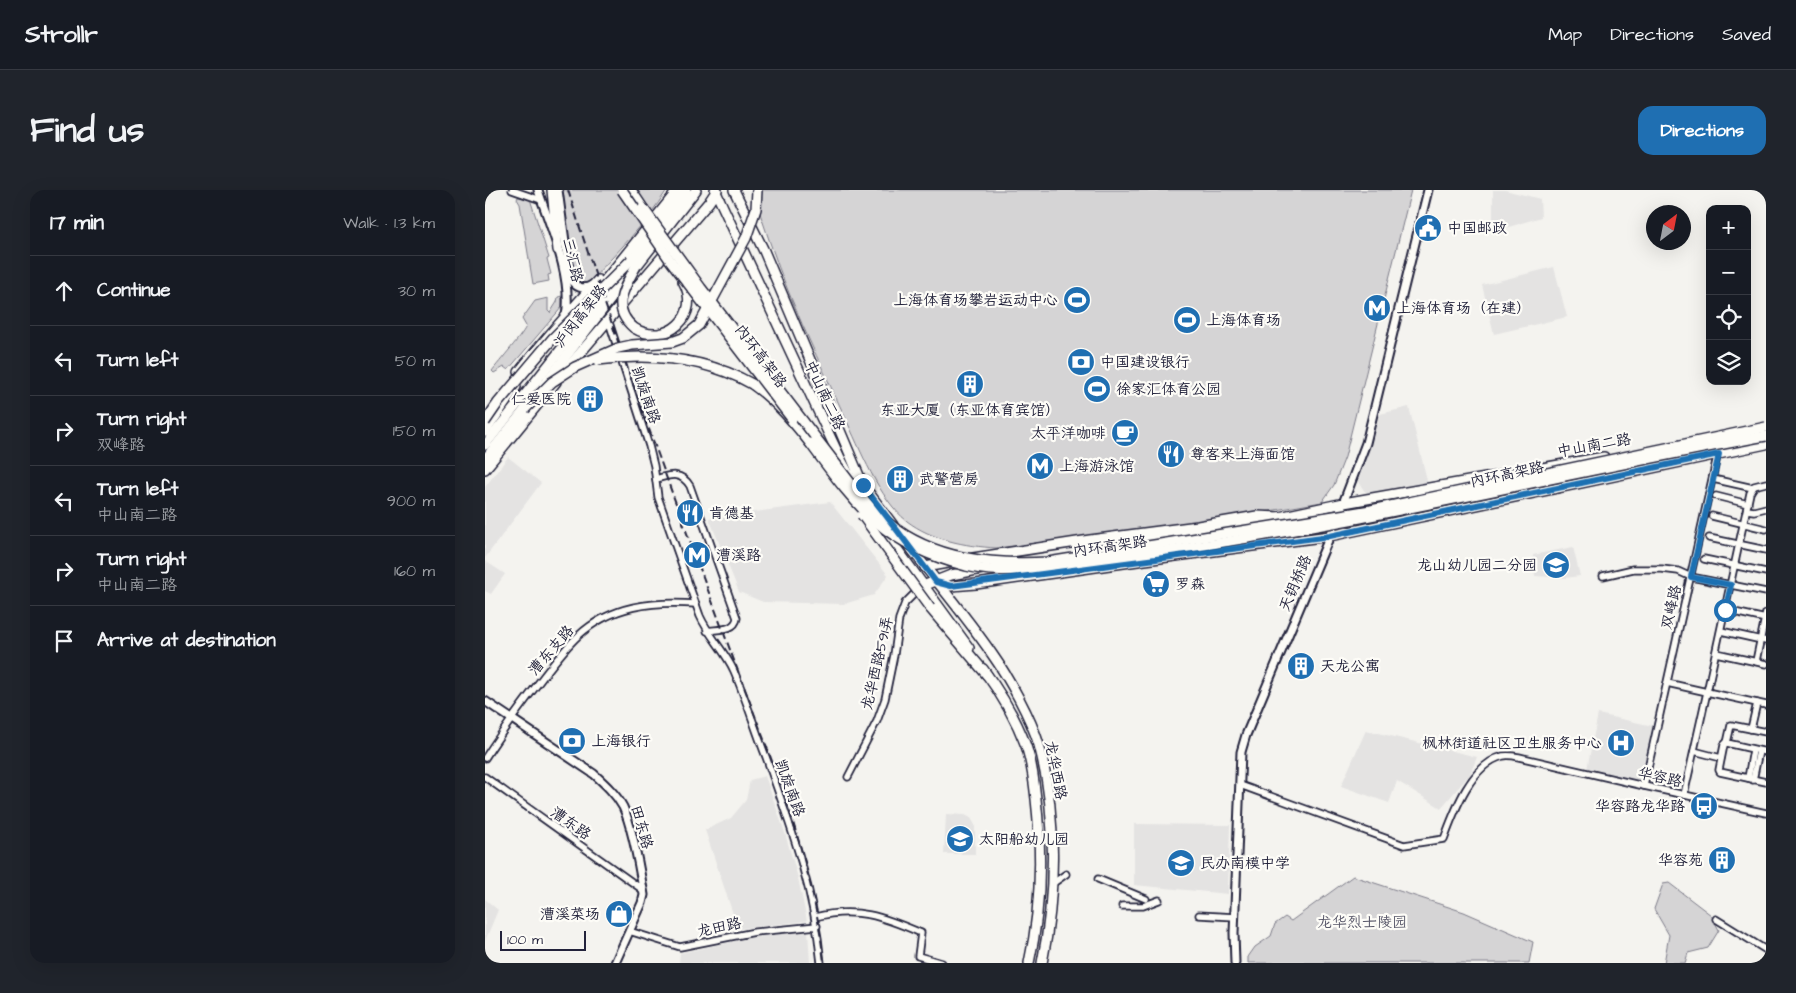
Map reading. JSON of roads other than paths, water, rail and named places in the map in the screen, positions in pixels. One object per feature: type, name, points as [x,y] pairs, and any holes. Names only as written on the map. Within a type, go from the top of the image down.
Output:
[{"type":"main road","name":"内环高架路","points":[[623,190],[676,268],[856,503],[881,527],[916,549],[944,559],[980,568],[1001,571],[1032,571],[1172,551],[1369,516],[1766,436]]},
{"type":"main road","name":"内环高架路","points":[[633,190],[643,208],[701,288],[862,497],[903,534],[932,548],[983,562],[1003,564],[1048,562],[1371,510],[1766,426]]},
{"type":"main road","points":[[485,417],[539,346],[554,335],[583,306],[686,190]]},
{"type":"main road","name":"沪闵高架路","points":[[485,445],[696,190]]},
{"type":"main road","name":"中山南二路","points":[[734,190],[764,251],[863,485],[936,582],[951,586],[1330,536],[1766,444]]},
{"type":"main road","points":[[525,409],[558,377],[588,361],[618,348],[672,342],[683,338],[699,325],[746,238],[756,209],[757,190]]},
{"type":"main road","points":[[554,191],[558,250]]},
{"type":"main road","points":[[676,268],[690,296],[688,310],[683,320],[674,328],[662,333],[650,334],[639,331],[629,324],[622,310],[623,291],[634,263],[651,230],[678,191]]},
{"type":"main road","points":[[485,469],[716,191]]},
{"type":"main road","name":"中山南二路","points":[[716,191],[840,458],[872,515],[923,586],[951,575],[1260,525],[1279,516]]},
{"type":"main road","points":[[485,432],[565,317],[639,234],[651,230]]},
{"type":"main road","points":[[485,422],[498,403],[553,338],[634,263]]},
{"type":"main road","name":"沪闵高架路","points":[[485,459],[525,409],[634,263]]},
{"type":"main road","points":[[565,317],[583,306]]},
{"type":"main road","points":[[588,361],[611,358],[657,357],[712,366],[752,384],[792,420]]},
{"type":"main road","name":"中山南二路","points":[[925,567],[969,558],[1090,540],[1257,516],[1279,516],[1647,449],[1766,423]]},
{"type":"main road","points":[[843,486],[901,570],[930,608],[987,675]]},
{"type":"main road","points":[[1091,555],[1103,548],[1279,516]]},
{"type":"main road","name":"龙华西路","points":[[936,582],[993,656],[1016,694],[1039,743],[1045,773],[1053,866],[1042,963]]},
{"type":"main road","name":"龙华西路","points":[[923,586],[945,614],[987,675],[1018,727],[1026,748],[1033,775],[1041,864],[1037,912],[1029,963]]},
{"type":"street","points":[[513,190],[541,200]]},
{"type":"street","name":"三汇路","points":[[538,190],[558,250],[567,298],[565,317]]},
{"type":"street","name":"天钥桥路","points":[[1235,963],[1241,752],[1246,735],[1359,465],[1373,421],[1428,190]]},
{"type":"street","name":"三汇路","points":[[554,191],[570,278],[574,284],[581,288],[587,288],[595,284]]},
{"type":"street","name":"凯旋南路","points":[[608,320],[649,446],[658,497],[696,604],[707,631],[734,671],[796,842],[809,887],[817,926],[821,963]]},
{"type":"street","name":"双峰路","points":[[1644,786],[1719,454],[1717,433]]},
{"type":"street","points":[[656,479],[678,475],[690,486],[737,618],[736,624],[732,627],[707,631]]},
{"type":"street","points":[[1713,479],[1753,488]]},
{"type":"street","points":[[1684,795],[1747,507],[1754,486],[1766,483]]},
{"type":"street","points":[[1716,496],[1754,511],[1766,508]]},
{"type":"street","points":[[1712,516],[1765,529]]},
{"type":"street","points":[[1709,538],[1766,550]]},
{"type":"street","points":[[1704,559],[1766,572]]},
{"type":"street","points":[[1603,576],[1633,569],[1647,568],[1678,571],[1691,577],[1766,592]]},
{"type":"street","name":"龙华西路591弄","points":[[848,777],[877,721],[885,699],[899,619],[905,603],[923,586]]},
{"type":"street","name":"漕东支路","points":[[485,758],[511,718],[573,642],[595,623],[610,615],[638,605],[667,602],[696,604]]},
{"type":"street","points":[[1725,610],[1766,617],[1763,640],[1755,662]]},
{"type":"street","points":[[1721,631],[1763,640]]},
{"type":"street","points":[[1716,653],[1766,664]]},
{"type":"street","points":[[1667,683],[1766,705]]},
{"type":"street","name":"田东路","points":[[485,701],[594,774],[616,796],[623,807],[631,828],[644,899],[615,963]]},
{"type":"street","points":[[1751,729],[1757,703]]},
{"type":"street","points":[[1766,731],[1731,725],[1727,742],[1724,745],[1719,770],[1720,772],[1766,782]]},
{"type":"street","points":[[1727,742],[1759,751],[1751,779]]},
{"type":"street","points":[[1694,751],[1721,758]]},
{"type":"street","name":"华容路","points":[[1240,785],[1404,844],[1444,839],[1455,808],[1477,774],[1485,765],[1505,756],[1519,757],[1684,795],[1753,810],[1766,811]]},
{"type":"street","name":"漕东路","points":[[485,777],[643,890]]},
{"type":"street","points":[[1052,884],[1066,874]]},
{"type":"street","points":[[1098,880],[1146,899]]},
{"type":"street","points":[[1122,906],[1143,906],[1159,900]]},
{"type":"street","points":[[815,917],[842,911],[896,922],[921,933],[918,956],[942,963]]},
{"type":"street","points":[[1199,915],[1235,917]]},
{"type":"street","points":[[1716,920],[1766,950]]},
{"type":"street","name":"龙田路","points":[[629,931],[680,947],[755,932],[817,926]]},
{"type":"railway","points":[[568,190],[644,415],[785,798],[809,880],[818,921],[824,963]]},
{"type":"place","name":"中国邮政","points":[[1428,228]]},
{"type":"place","name":"上海体育场攀岩运动中心","points":[[1077,300]]},
{"type":"place","name":"上海体育场（在建）","points":[[1377,308]]},
{"type":"place","name":"上海体育场","points":[[1187,320]]},
{"type":"place","name":"中国建设银行","points":[[1081,362]]},
{"type":"place","name":"东亚大厦（东亚体育宾馆）","points":[[970,384]]},
{"type":"place","name":"徐家汇体育公园","points":[[1097,389]]},
{"type":"place","name":"仁爱医院","points":[[590,399]]},
{"type":"place","name":"太平洋咖啡","points":[[1125,433]]},
{"type":"place","name":"尊客来上海面馆","points":[[1171,454]]},
{"type":"place","name":"上海游泳馆","points":[[1040,466]]},
{"type":"place","name":"武警营房","points":[[900,479]]},
{"type":"place","name":"肯德基","points":[[690,513]]},
{"type":"place","name":"漕溪路","points":[[697,555]]},
{"type":"place","name":"龙山幼儿园二分园","points":[[1556,565]]},
{"type":"place","name":"罗森","points":[[1156,584]]},
{"type":"place","name":"天龙公寓","points":[[1301,666]]},
{"type":"place","name":"上海银行","points":[[572,741]]},
{"type":"place","name":"枫林街道社区卫生服务中心","points":[[1621,743]]},
{"type":"place","name":"华容路龙华路","points":[[1704,806]]},
{"type":"place","name":"太阳船幼儿园","points":[[960,839]]},
{"type":"place","name":"华容苑","points":[[1722,860]]},
{"type":"place","name":"民办南模中学","points":[[1181,863]]},
{"type":"place","name":"漕溪菜场","points":[[619,914]]},
{"type":"park label","name":"龙华烈士陵园","points":[[1362,922]]}]
